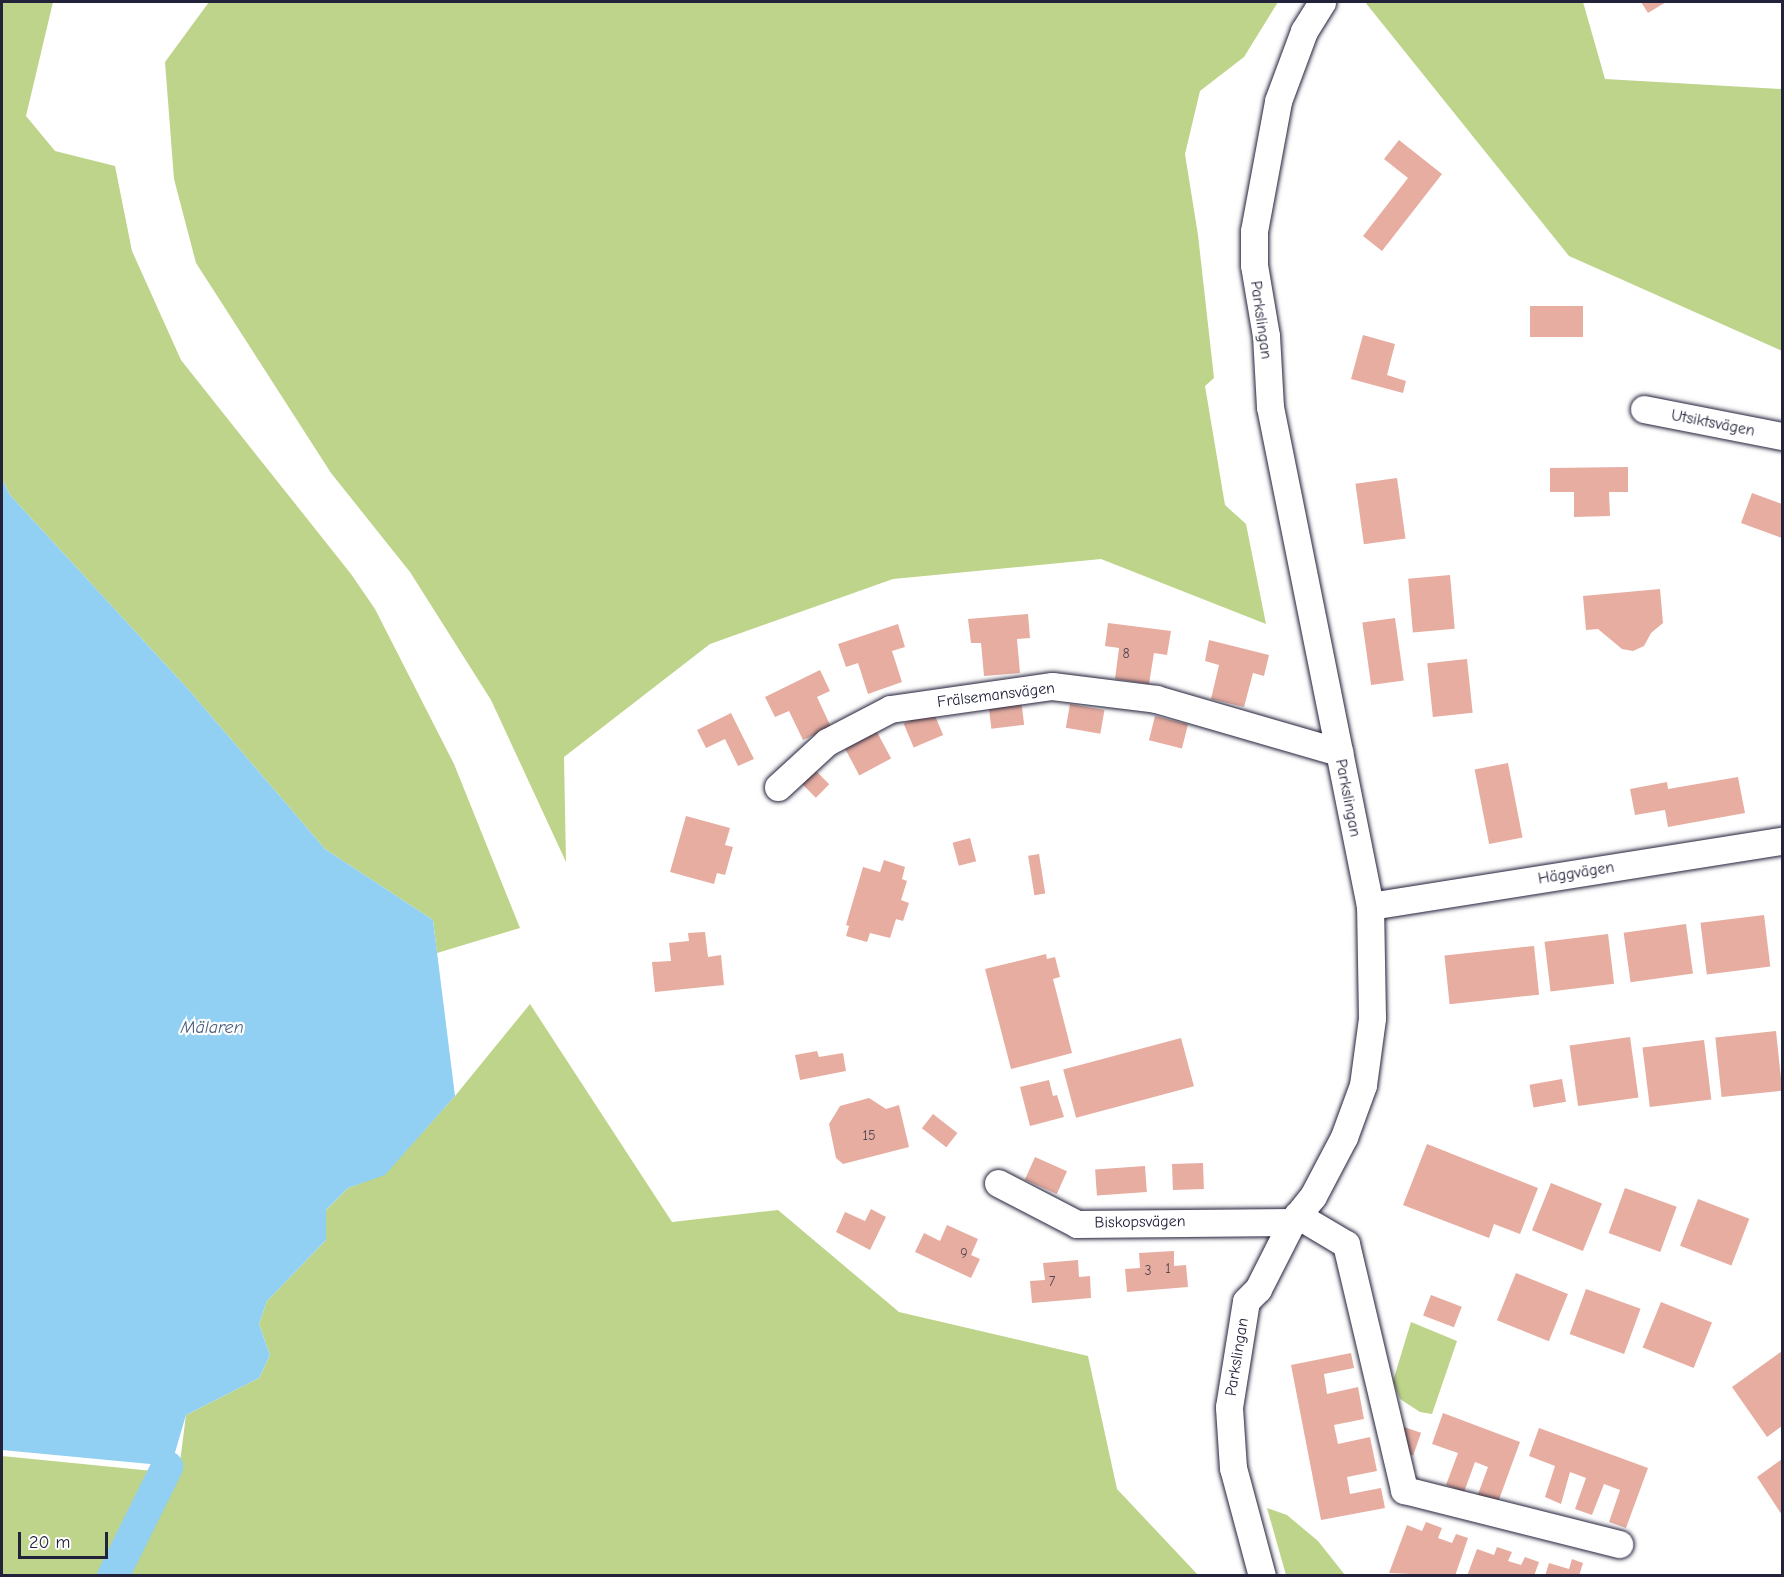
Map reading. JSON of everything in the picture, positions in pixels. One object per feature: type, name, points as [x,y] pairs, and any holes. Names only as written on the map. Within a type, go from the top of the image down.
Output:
[{"type":"street","name":"Parkslingan","points":[[1262,1575],[1233,1468],[1229,1407],[1246,1301],[1258,1289],[1295,1218],[1313,1196],[1344,1137],[1363,1085],[1372,1018],[1370,906],[1270,407],[1266,336],[1254,265],[1254,231],[1278,101],[1304,30],[1322,2]]},
{"type":"street","name":"Utsiktsvägen","points":[[1644,409],[1782,436]]},
{"type":"street","name":"Frälsemansvägen","points":[[778,787],[827,742],[890,709],[1052,686],[1156,699],[1339,752]]},
{"type":"street","name":"Häggvägen","points":[[1370,906],[1782,841]]},
{"type":"street","name":"Biskopsvägen","points":[[998,1183],[1077,1224],[1295,1218]]},
{"type":"street","points":[[1295,1218],[1346,1244],[1404,1490],[1619,1544]]},
{"type":"green space","points":[[2,2],[53,2],[26,116],[55,151],[115,166],[132,251],[181,360],[351,574],[375,609],[454,764],[520,928],[437,953],[433,920],[325,849],[188,689],[10,495],[2,479]]},
{"type":"green space","points":[[209,2],[1278,2],[1244,57],[1200,91],[1185,154],[1198,235],[1214,378],[1205,386],[1225,505],[1246,524],[1266,624],[1101,559],[893,579],[710,644],[564,757],[566,862],[491,700],[410,572],[331,473],[196,263],[174,179],[165,62]]},
{"type":"green space","points":[[1365,2],[1583,2],[1605,79],[1782,89],[1782,351],[1569,256]]},
{"type":"green space","points":[[530,1004],[672,1222],[778,1210],[899,1312],[1088,1356],[1117,1489],[1198,1575],[126,1576],[179,1470],[186,1415],[259,1378],[270,1355],[259,1324],[267,1301],[326,1240],[326,1210],[348,1188],[385,1174],[455,1096]]},
{"type":"green space","points":[[1411,1322],[1457,1341],[1432,1414],[1420,1412],[1400,1399],[1393,1381]]},
{"type":"green space","points":[[2,1456],[153,1471],[99,1575],[2,1575]]},
{"type":"green space","points":[[1267,1508],[1287,1515],[1318,1541],[1345,1575],[1286,1575]]},
{"type":"water","name":"Mälaren","points":[[2,479],[10,495],[188,689],[325,849],[433,920],[455,1096],[385,1175],[348,1188],[326,1210],[326,1240],[267,1301],[259,1324],[270,1355],[259,1378],[186,1415],[171,1466],[2,1450]]},
{"type":"building","points":[[1641,2],[1666,2],[1648,13]]},
{"type":"building","points":[[1399,140],[1442,174],[1382,251],[1363,236],[1408,178],[1384,159]]},
{"type":"building","points":[[1530,306],[1583,306],[1583,337],[1530,337]]},
{"type":"building","points":[[1363,335],[1395,344],[1387,375],[1406,381],[1403,393],[1351,379]]},
{"type":"building","points":[[1628,467],[1628,492],[1609,492],[1610,516],[1574,517],[1574,492],[1550,492],[1550,468]]},
{"type":"building","points":[[1397,478],[1405,538],[1364,544],[1355,484]]},
{"type":"building","points":[[1752,493],[1782,504],[1782,538],[1741,523]]},
{"type":"building","points":[[1450,575],[1455,629],[1413,632],[1408,579]]},
{"type":"building","points":[[1660,589],[1663,623],[1651,633],[1644,646],[1633,651],[1622,649],[1598,629],[1586,630],[1583,596]]},
{"type":"building","points":[[1028,614],[1030,638],[1017,639],[1020,673],[984,676],[981,643],[971,643],[968,619]]},
{"type":"building","points":[[1395,618],[1404,680],[1371,685],[1362,623]]},
{"type":"building","points":[[1108,623],[1171,631],[1167,655],[1154,653],[1149,684],[1115,679],[1119,648],[1105,646]]},
{"type":"building","points":[[898,624],[905,647],[892,651],[902,682],[868,694],[858,663],[846,667],[838,644]]},
{"type":"building","points":[[1209,640],[1269,655],[1264,676],[1253,673],[1244,707],[1211,699],[1219,665],[1205,661]]},
{"type":"building","points":[[1467,659],[1473,713],[1433,717],[1427,663]]},
{"type":"building","points":[[820,670],[830,691],[817,697],[831,727],[803,740],[789,711],[775,717],[765,697]]},
{"type":"building","points":[[1021,699],[1024,725],[991,729],[988,703]]},
{"type":"building","points":[[1070,704],[1104,710],[1100,734],[1066,728]]},
{"type":"building","points":[[933,711],[943,735],[914,747],[904,724]]},
{"type":"building","points":[[731,713],[754,759],[738,766],[725,739],[706,748],[697,730]]},
{"type":"building","points":[[1155,716],[1188,724],[1182,748],[1149,740]]},
{"type":"building","points":[[877,732],[891,758],[859,775],[845,749]]},
{"type":"building","points":[[1508,763],[1523,838],[1489,844],[1475,769]]},
{"type":"building","points":[[813,768],[829,784],[816,798],[800,781]]},
{"type":"building","points":[[1738,777],[1745,813],[1668,827],[1665,810],[1635,815],[1630,789],[1667,782],[1668,789]]},
{"type":"building","points":[[686,816],[730,828],[725,845],[733,847],[725,875],[717,873],[714,884],[670,872]]},
{"type":"building","points":[[970,838],[976,861],[959,866],[953,843]]},
{"type":"building","points":[[1039,854],[1045,894],[1034,895],[1028,856]]},
{"type":"building","points":[[884,860],[905,867],[902,879],[907,881],[901,900],[909,903],[903,921],[896,919],[890,938],[870,933],[867,942],[846,936],[849,926],[846,925],[863,867],[880,872]]},
{"type":"building","points":[[1764,915],[1770,967],[1707,974],[1700,923]]},
{"type":"building","points":[[1686,924],[1693,974],[1631,982],[1624,933]]},
{"type":"building","points":[[705,932],[708,957],[721,955],[724,985],[655,992],[652,962],[671,961],[669,943],[689,941],[688,933]]},
{"type":"building","points":[[1608,934],[1614,984],[1551,991],[1544,942]]},
{"type":"building","points":[[1534,946],[1539,995],[1450,1004],[1444,955]]},
{"type":"building","points":[[1046,954],[1047,959],[1055,957],[1060,977],[1053,979],[1072,1053],[1011,1069],[985,969]]},
{"type":"building","points":[[1776,1031],[1782,1091],[1722,1097],[1715,1037]]},
{"type":"building","points":[[1630,1037],[1638,1097],[1578,1106],[1570,1045]]},
{"type":"building","points":[[1181,1038],[1194,1086],[1076,1118],[1063,1070]]},
{"type":"building","points":[[1704,1040],[1711,1100],[1650,1107],[1642,1048]]},
{"type":"building","points":[[817,1051],[819,1057],[843,1053],[846,1071],[800,1080],[795,1055]]},
{"type":"building","points":[[1562,1079],[1566,1102],[1533,1107],[1530,1085]]},
{"type":"building","points":[[1049,1080],[1053,1096],[1057,1095],[1064,1117],[1030,1126],[1020,1087]]},
{"type":"building","points":[[869,1098],[886,1109],[899,1105],[909,1147],[843,1164],[836,1158],[829,1124],[840,1106]]},
{"type":"building","points":[[933,1114],[957,1133],[946,1147],[922,1128]]},
{"type":"building","points":[[1427,1144],[1538,1188],[1520,1234],[1494,1224],[1489,1238],[1403,1205]]},
{"type":"building","points":[[1035,1157],[1067,1171],[1057,1194],[1025,1180]]},
{"type":"building","points":[[1203,1163],[1204,1189],[1173,1190],[1172,1164]]},
{"type":"building","points":[[1145,1166],[1147,1192],[1097,1195],[1095,1169]]},
{"type":"building","points":[[1551,1183],[1602,1204],[1583,1251],[1532,1230]]},
{"type":"building","points":[[1625,1188],[1677,1207],[1660,1252],[1609,1233]]},
{"type":"building","points":[[1698,1199],[1749,1219],[1731,1265],[1680,1246]]},
{"type":"building","points":[[871,1209],[886,1217],[870,1250],[836,1232],[845,1212],[865,1221]]},
{"type":"building","points":[[947,1225],[978,1239],[971,1255],[980,1259],[971,1278],[915,1252],[924,1233],[940,1241]]},
{"type":"building","points":[[1174,1251],[1174,1266],[1186,1265],[1188,1287],[1127,1292],[1125,1269],[1140,1268],[1139,1253]]},
{"type":"building","points":[[1078,1260],[1079,1277],[1090,1276],[1091,1298],[1032,1303],[1030,1281],[1045,1280],[1043,1263]]},
{"type":"building","points":[[1516,1273],[1568,1294],[1549,1341],[1497,1320]]},
{"type":"building","points":[[1586,1289],[1641,1309],[1624,1354],[1570,1334]]},
{"type":"building","points":[[1431,1295],[1462,1307],[1454,1327],[1423,1316]]},
{"type":"building","points":[[1661,1302],[1712,1323],[1694,1368],[1643,1347]]},
{"type":"building","points":[[1782,1351],[1782,1426],[1767,1437],[1732,1387]]},
{"type":"building","points":[[1351,1353],[1354,1368],[1324,1374],[1327,1394],[1358,1387],[1364,1419],[1334,1425],[1338,1444],[1370,1437],[1377,1471],[1347,1477],[1350,1494],[1381,1488],[1385,1508],[1321,1520],[1291,1365]]},
{"type":"building","points":[[1443,1413],[1520,1442],[1497,1505],[1477,1497],[1488,1467],[1475,1462],[1464,1492],[1446,1485],[1458,1453],[1432,1444]]},
{"type":"building","points":[[1404,1427],[1421,1433],[1413,1456],[1396,1450]]},
{"type":"building","points":[[1539,1428],[1648,1468],[1626,1528],[1609,1522],[1620,1490],[1604,1484],[1592,1515],[1575,1509],[1586,1478],[1570,1472],[1561,1504],[1545,1497],[1555,1466],[1529,1456]]},
{"type":"building","points":[[1782,1459],[1782,1515],[1757,1477]]},
{"type":"building","points":[[1426,1522],[1442,1528],[1438,1538],[1452,1543],[1456,1534],[1468,1538],[1455,1576],[1389,1573],[1407,1525],[1422,1531]]},
{"type":"building","points":[[1497,1547],[1512,1552],[1508,1561],[1521,1565],[1525,1557],[1539,1562],[1534,1576],[1467,1576],[1477,1549],[1494,1555]]},
{"type":"building","points":[[1572,1559],[1583,1563],[1579,1576],[1545,1576],[1549,1563],[1569,1569]]},
{"type":"waterway","points":[[113,1576],[167,1467]]}]
